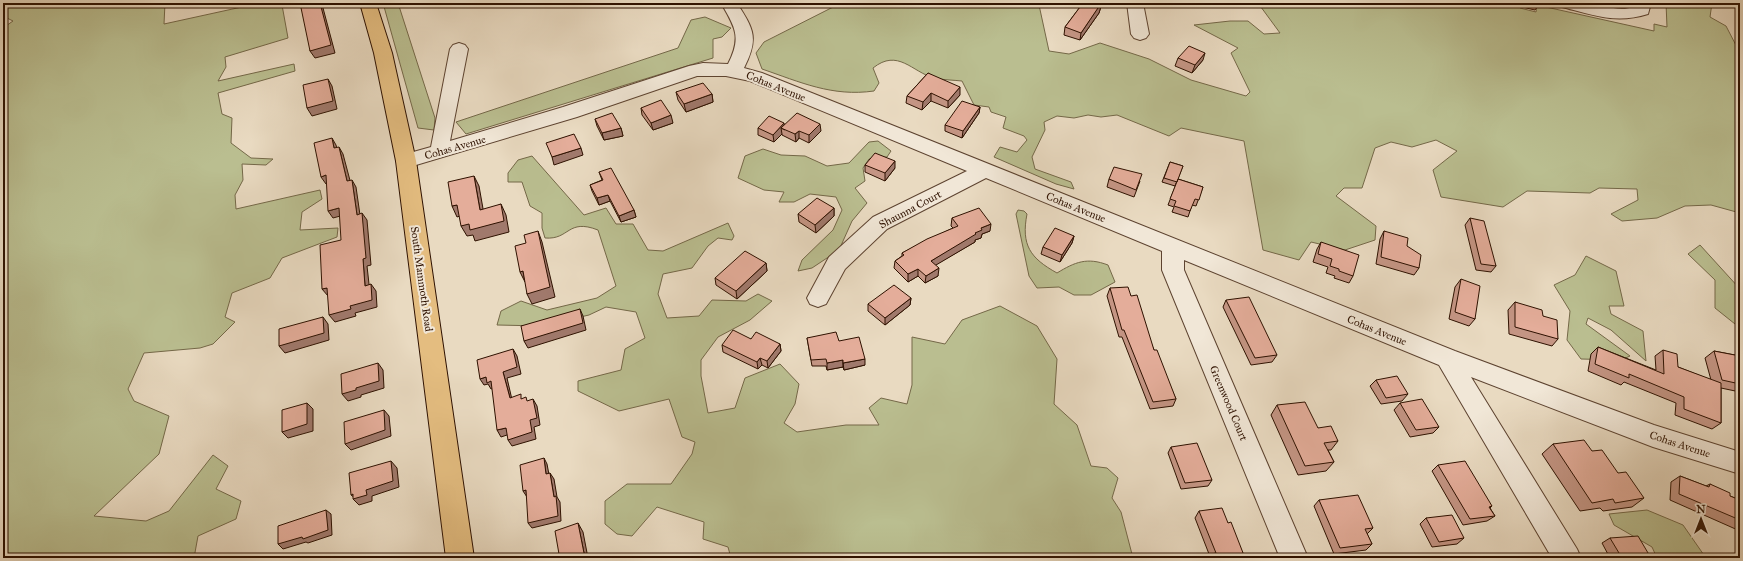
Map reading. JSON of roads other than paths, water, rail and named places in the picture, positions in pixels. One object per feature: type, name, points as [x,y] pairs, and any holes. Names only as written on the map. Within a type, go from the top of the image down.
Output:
[{"type":"main road","name":"South Mammoth Road","points":[[368,3],[383,53],[406,161],[460,558]]},
{"type":"street","points":[[729,3],[746,33],[745,48],[734,70]]},
{"type":"street","points":[[1135,3],[1140,34]]},
{"type":"street","points":[[1568,3],[1619,15],[1633,14],[1642,10],[1643,3]]},
{"type":"street","points":[[440,152],[441,137],[459,49]]},
{"type":"street","name":"Cohas Avenue","points":[[406,161],[570,112],[695,70],[711,68],[734,70],[756,77],[1447,358],[1653,436],[1740,463]]},
{"type":"street","name":"Shaunna Court","points":[[818,298],[837,263],[880,223],[985,170]]},
{"type":"street","name":"Greenwood Court","points":[[1173,247],[1173,270],[1294,558]]},
{"type":"street","points":[[1447,358],[1496,442],[1567,558]]}]
